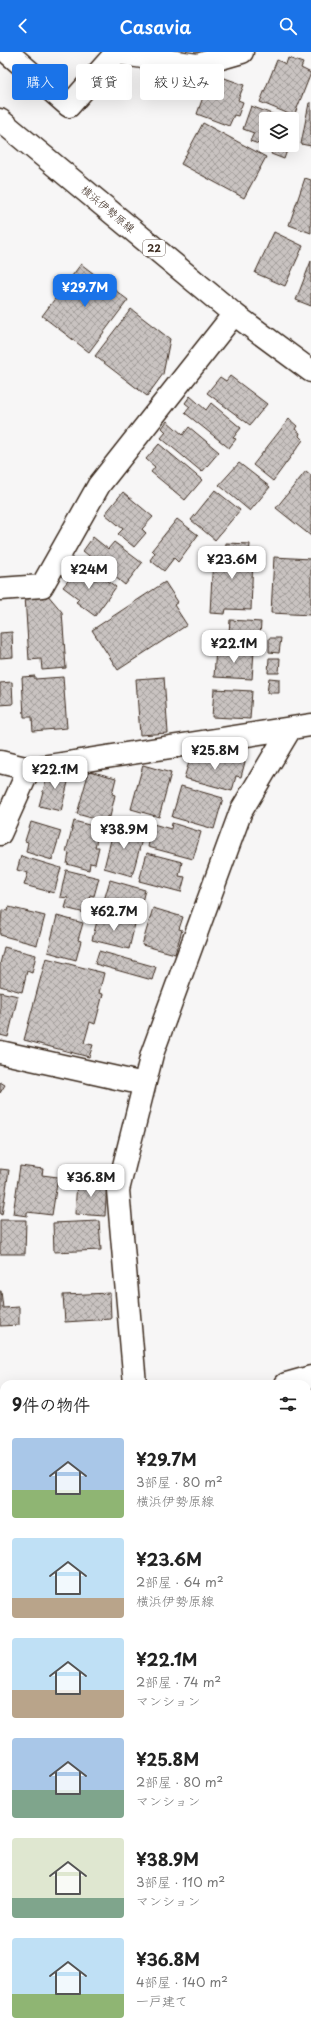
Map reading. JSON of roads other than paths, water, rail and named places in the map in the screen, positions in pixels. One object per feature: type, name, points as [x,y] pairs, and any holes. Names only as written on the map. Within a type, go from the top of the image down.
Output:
[{"type":"street","points":[[7,52],[70,106],[116,53],[197,65],[242,52]]},
{"type":"street","name":"横浜伊勢原線","points":[[0,120],[234,314],[311,371]]},
{"type":"street","points":[[0,589],[42,586],[99,485],[234,314]]},
{"type":"street","points":[[0,762],[28,769],[311,725]]},
{"type":"street","points":[[135,1380],[118,1190],[152,1054],[241,811],[290,729]]},
{"type":"street","points":[[0,834],[28,769]]},
{"type":"street","points":[[0,1052],[144,1084]]},
{"type":"street","points":[[300,1380],[311,1377]]}]
